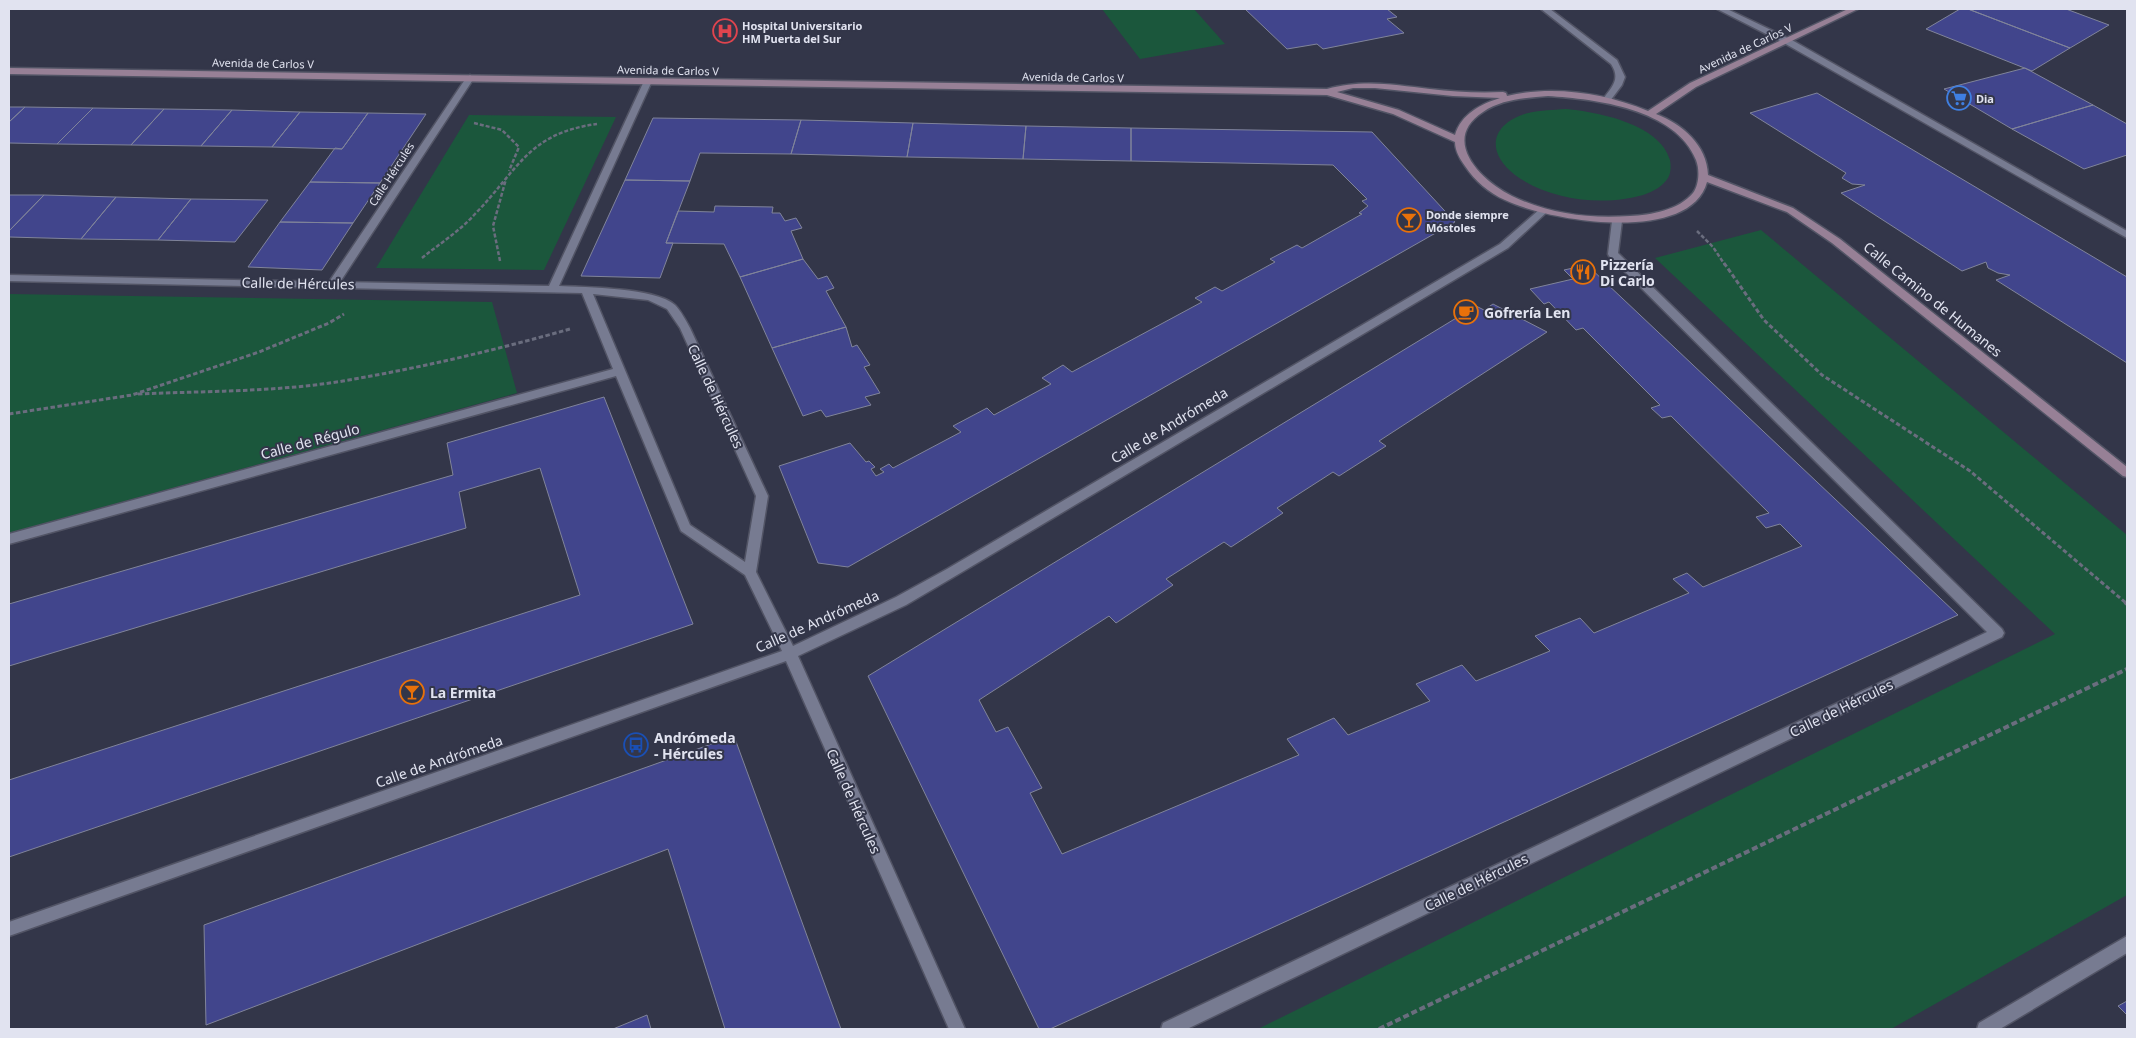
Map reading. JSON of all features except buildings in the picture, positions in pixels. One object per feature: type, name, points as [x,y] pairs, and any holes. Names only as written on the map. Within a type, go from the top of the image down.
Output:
[{"type":"street","points":[[1545,9],[1614,62],[1621,71],[1621,80],[1607,99]]},
{"type":"street","points":[[1721,9],[1787,41],[2127,234]]},
{"type":"street","name":"Avenida de Carlos V","points":[[1649,114],[1693,85],[1854,9]]},
{"type":"street","name":"Avenida de Carlos V","points":[[9,71],[1328,92],[1396,112],[1458,140]]},
{"type":"street","name":"Calle Hércules","points":[[333,284],[470,78]]},
{"type":"street","points":[[553,289],[648,80]]},
{"type":"street","name":"Avenida de Carlos V","points":[[1328,92],[1348,85],[1373,85],[1472,96],[1521,95]]},
{"type":"street","points":[[1548,93],[1577,94],[1607,99],[1649,114],[1672,126],[1689,141],[1700,156],[1704,177],[1696,195],[1674,210],[1648,218],[1617,221],[1582,219],[1543,211],[1508,197],[1480,180],[1464,160],[1458,140],[1465,122],[1478,110],[1497,101],[1521,95],[1548,93]]},
{"type":"street","name":"Calle Camino de Humanes","points":[[1704,177],[1790,210],[1836,241],[2127,473]]},
{"type":"street","name":"Calle de Andrómeda","points":[[9,929],[790,654],[901,601],[952,572],[1504,246],[1543,211]]},
{"type":"street","name":"Calle de Hércules","points":[[1169,1029],[1997,634],[1613,254],[1617,221]]},
{"type":"street","name":"Calle de Hércules","points":[[9,278],[553,289],[586,290],[650,297],[670,307],[685,328],[762,496],[750,572]]},
{"type":"street","name":"Calle de Hércules","points":[[586,290],[685,528],[750,572],[790,654],[957,1029]]},
{"type":"street","name":"Calle de Régulo","points":[[9,539],[619,371]]},
{"type":"street","points":[[1985,1029],[2127,944]]},
{"type":"path","points":[[441,120],[464,120],[502,130],[519,147],[508,174],[493,226],[506,288]]},
{"type":"path","points":[[132,395],[259,352],[329,323],[387,285],[475,215],[508,174],[533,148],[575,127],[609,122],[629,123]]},
{"type":"path","points":[[1674,210],[1713,247],[1764,320],[1822,375],[1970,471],[2127,604]]},
{"type":"path","points":[[9,414],[132,395],[255,389],[342,381],[496,350],[599,322]]},
{"type":"path","points":[[1379,1029],[2127,668]]},
{"type":"green space","points":[[1102,9],[1194,9],[1225,44],[1140,59]]},
{"type":"green space","points":[[1566,109],[1594,113],[1626,122],[1654,137],[1664,148],[1670,160],[1670,174],[1668,178],[1659,187],[1642,195],[1610,200],[1582,199],[1553,194],[1540,189],[1527,183],[1505,166],[1499,157],[1496,139],[1506,124],[1528,113]]},
{"type":"green space","points":[[469,115],[616,117],[544,270],[376,268]]},
{"type":"green space","points":[[1761,230],[2127,535],[2127,895],[1891,1029],[1258,1029],[2055,634],[1655,258]]},
{"type":"green space","points":[[9,294],[492,302],[517,393],[9,533]]},
{"type":"place","name":"Hospital Universitario HM Puerta del Sur","points":[[725,31]]},
{"type":"place","name":"Dia","points":[[1959,98]]},
{"type":"place","name":"Donde siempre Móstoles","points":[[1409,220]]},
{"type":"place","name":"Pizzería Di Carlo","points":[[1583,272]]},
{"type":"place","name":"Gofrería Len","points":[[1466,312]]},
{"type":"place","name":"La Ermita","points":[[412,692]]},
{"type":"place","name":"Andrómeda - Hércules","points":[[636,745]]}]
